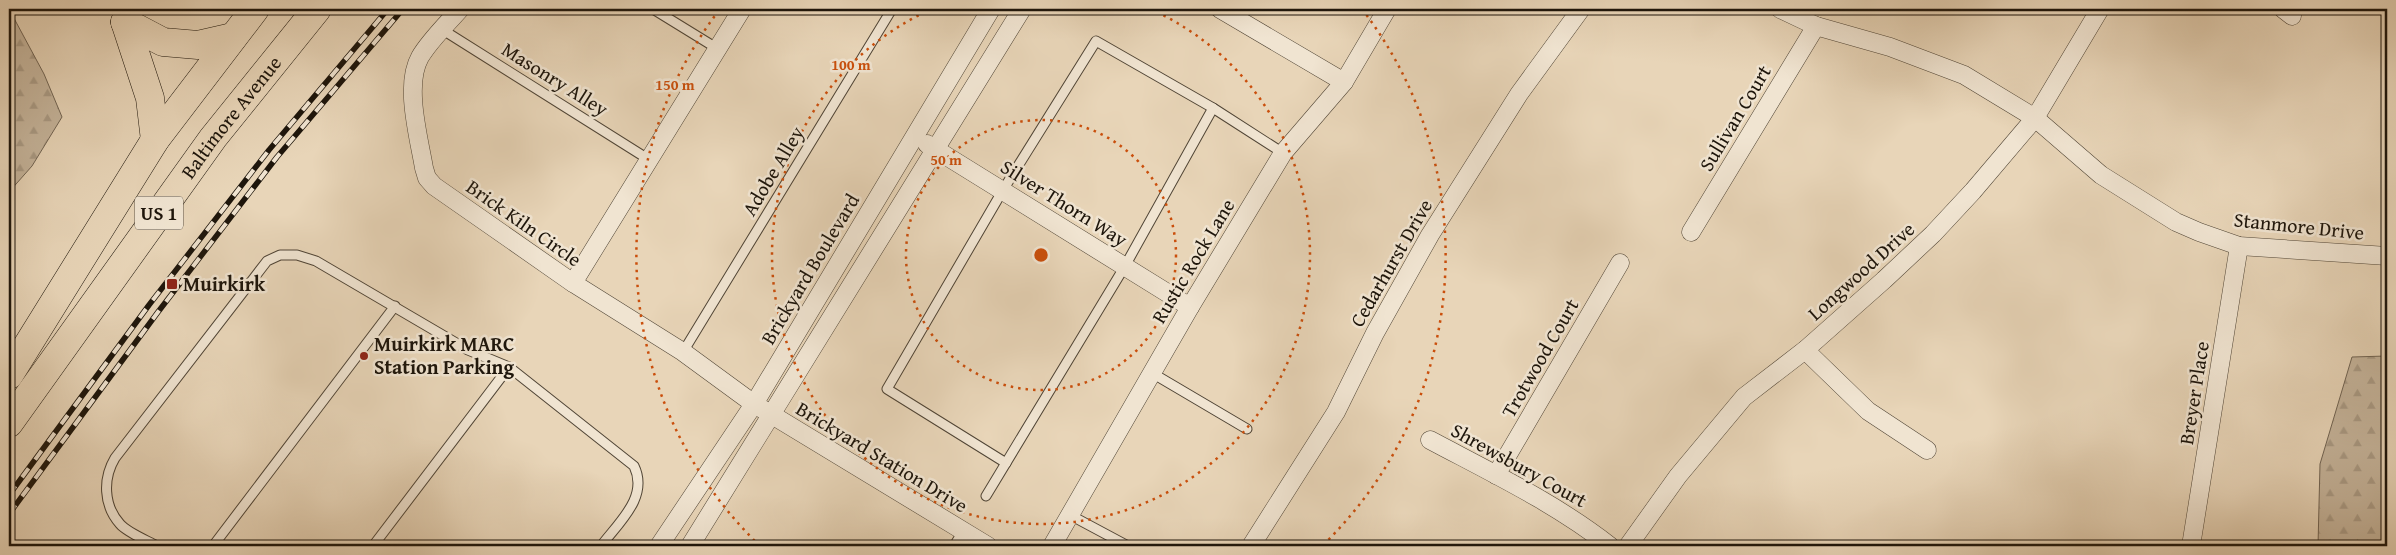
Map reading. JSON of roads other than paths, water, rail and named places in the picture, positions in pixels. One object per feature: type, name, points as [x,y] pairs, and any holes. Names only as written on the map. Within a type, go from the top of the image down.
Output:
[{"type":"main road","name":"US 1","points":[[9,375],[155,140],[255,9]]},
{"type":"main road","name":"Baltimore Avenue","points":[[9,423],[213,138],[317,9]]},
{"type":"main road","points":[[155,140],[150,98],[125,22],[163,42],[198,45],[233,37]]},
{"type":"street","name":"Brick Kiln Circle","points":[[460,9],[420,57],[414,73],[413,88],[427,178],[434,186],[573,283],[683,352],[754,404]]},
{"type":"street","points":[[573,283],[648,158],[742,9]]},
{"type":"street","name":"Brickyard Boulevard","points":[[659,546],[754,404],[991,9]]},
{"type":"street","points":[[690,546],[1022,9]]},
{"type":"street","points":[[1220,9],[1344,82]]},
{"type":"street","name":"Rustic Rock Lane","points":[[1052,546],[1190,306],[1283,153],[1344,82],[1387,9]]},
{"type":"street","name":"Cedarhurst Drive","points":[[1251,546],[1336,412],[1375,332],[1450,204],[1519,94],[1581,9]]},
{"type":"street","name":"Stanmore Drive","points":[[1780,9],[1816,26],[1890,47],[1964,75],[2035,118],[2101,175],[2176,222],[2239,246],[2387,256]]},
{"type":"street","name":"Longwood Drive","points":[[1628,546],[1678,476],[1744,397],[1805,350],[1933,234],[1973,191],[2035,118],[2100,9]]},
{"type":"street","name":"Sullivan Court","points":[[1691,232],[1816,26]]},
{"type":"street","name":"Silver Thorn Way","points":[[914,138],[936,149],[1190,306]]},
{"type":"street","name":"Breyer Place","points":[[2191,546],[2239,246]]},
{"type":"street","name":"Trotwood Court","points":[[1496,475],[1620,263]]},
{"type":"street","points":[[1805,350],[1868,411],[1928,450]]},
{"type":"street","name":"Brickyard Station Drive","points":[[754,404],[988,546]]},
{"type":"street","name":"Shrewsbury Court","points":[[1430,440],[1540,498],[1587,528],[1610,546]]},
{"type":"lane","points":[[653,9],[718,48]]},
{"type":"lane","name":"Adobe Alley","points":[[683,352],[892,9]]},
{"type":"lane","name":"Masonry Alley","points":[[443,30],[648,158]]},
{"type":"lane","points":[[1006,463],[887,389],[1002,190],[1096,41],[1213,108],[1283,153]]},
{"type":"lane","points":[[986,496],[1125,266],[1213,108]]},
{"type":"lane","points":[[157,546],[121,525],[113,513],[107,499],[108,470],[114,458],[267,262],[280,255],[297,255],[316,261],[468,350],[509,367],[634,466],[640,483],[638,495],[602,546]]},
{"type":"lane","points":[[213,546],[395,306]]},
{"type":"lane","points":[[373,546],[509,367]]},
{"type":"lane","points":[[1152,373],[1247,428]]},
{"type":"lane","points":[[1070,515],[1128,546]]},
{"type":"lane","points":[[954,546],[963,531]]},
{"type":"railway","points":[[9,495],[149,305],[269,150],[388,9]]},
{"type":"railway","points":[[9,514],[158,312],[277,157],[403,9]]},
{"type":"place","name":"Muirkirk","points":[[172,284]]},
{"type":"place","name":"Muirkirk MARC Station Parking","points":[[364,356]]}]
